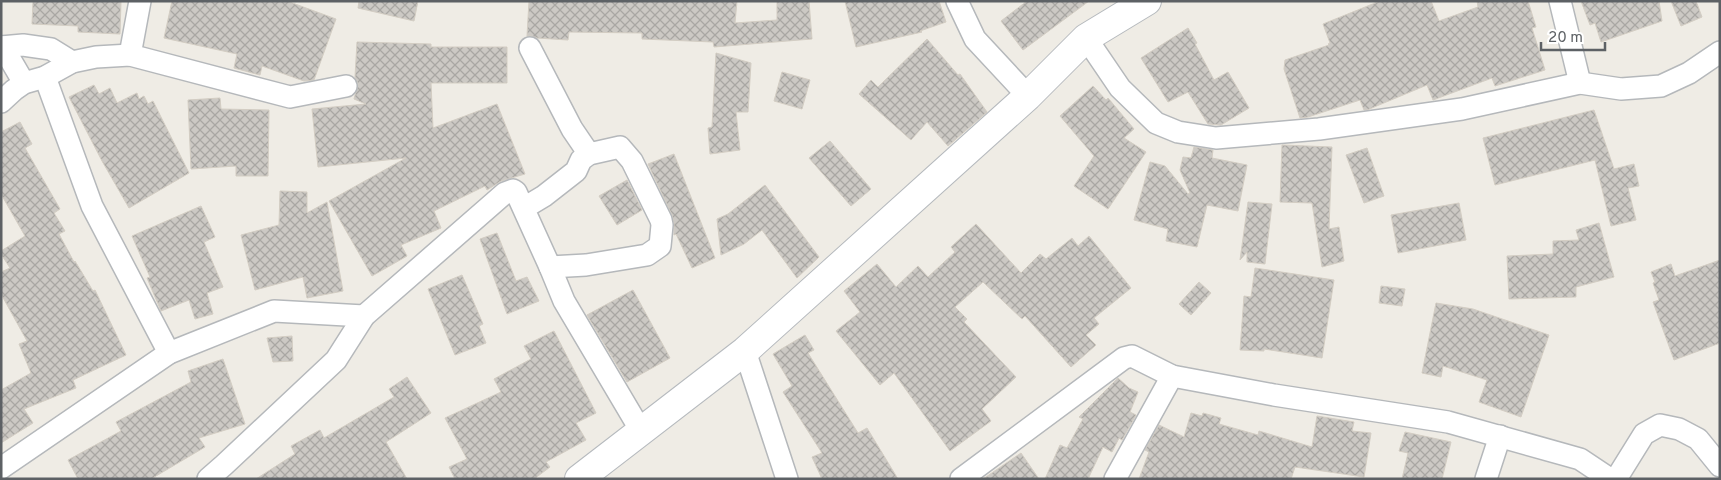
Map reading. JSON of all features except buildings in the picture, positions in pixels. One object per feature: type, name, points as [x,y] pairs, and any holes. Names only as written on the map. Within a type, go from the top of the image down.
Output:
[{"type":"street","points":[[130,55],[140,1]]},
{"type":"street","points":[[957,1],[975,39],[1028,96]]},
{"type":"street","points":[[579,479],[745,351],[1028,96],[1086,38],[1147,1]]},
{"type":"street","points":[[1560,1],[1580,83]]},
{"type":"street","points":[[1086,38],[1120,88],[1156,123],[1178,132],[1216,138],[1319,129],[1462,108],[1580,83],[1621,89],[1661,86],[1689,74],[1720,52]]},
{"type":"street","points":[[24,83],[2,47],[23,45],[51,49],[72,62]]},
{"type":"street","points":[[530,48],[572,129],[589,154]]},
{"type":"street","points":[[1,102],[24,83],[45,77],[72,62],[96,57],[130,55],[290,98],[346,86]]},
{"type":"street","points":[[45,77],[92,206],[169,353]]},
{"type":"street","points":[[524,208],[544,196],[576,171],[580,160],[589,154],[620,148],[632,161],[661,220],[660,246],[647,255],[586,265],[550,267]]},
{"type":"street","points":[[208,479],[336,360],[364,316],[505,193],[513,190],[516,192],[524,208],[564,301],[641,431]]},
{"type":"street","points":[[1,468],[169,353],[274,311],[364,316]]},
{"type":"street","points":[[745,351],[787,479]]},
{"type":"street","points":[[961,479],[1124,358],[1132,356],[1172,376],[1274,395],[1448,422],[1580,459],[1610,479]]},
{"type":"street","points":[[1115,479],[1172,376]]},
{"type":"street","points":[[1616,479],[1644,434],[1660,425],[1679,429],[1698,439],[1720,466]]},
{"type":"street","points":[[1486,479],[1500,436]]}]
